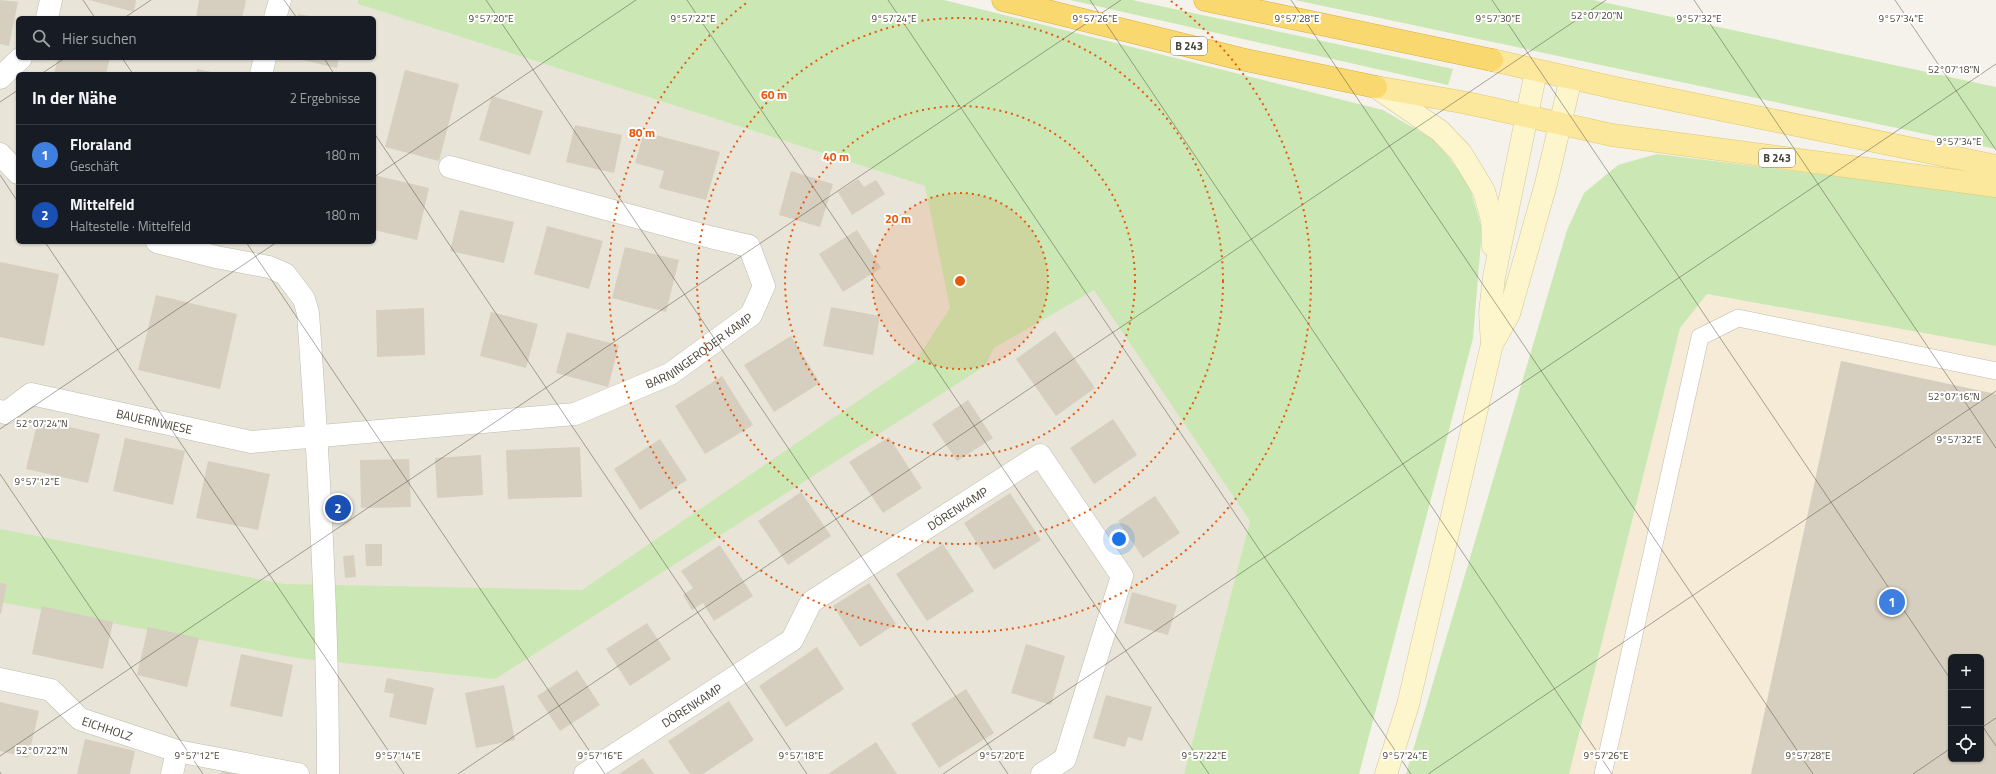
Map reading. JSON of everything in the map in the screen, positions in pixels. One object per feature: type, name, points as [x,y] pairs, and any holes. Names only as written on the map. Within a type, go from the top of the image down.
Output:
[{"type":"highway","name":"B 243","points":[[1003,0],[1241,59],[1376,87]]},
{"type":"highway","points":[[1205,0],[1492,60]]},
{"type":"main road","points":[[1492,60],[1536,71],[1905,149],[1996,166]]},
{"type":"main road","points":[[1492,344],[1490,313],[1494,277],[1536,71]]},
{"type":"main road","points":[[1386,774],[1409,698],[1492,344],[1508,314],[1546,184],[1571,78]]},
{"type":"main road","name":"B 243","points":[[1376,87],[1468,103],[1612,135],[1996,186]]},
{"type":"main road","points":[[1376,87],[1440,131],[1461,153],[1484,191],[1490,212],[1492,220],[1494,277]]},
{"type":"street","points":[[47,16],[51,0]]},
{"type":"street","points":[[276,16],[280,0]]},
{"type":"street","points":[[0,78],[19,60]]},
{"type":"street","points":[[262,72],[264,60]]},
{"type":"street","points":[[0,154],[16,171]]},
{"type":"street","name":"BARNINGERODER KAMP","points":[[316,435],[575,414],[670,374],[751,315],[764,286],[749,246],[714,238],[450,167]]},
{"type":"street","points":[[174,244],[218,249],[269,267],[285,274],[304,298],[308,313],[326,612],[328,774]]},
{"type":"street","name":"BAUERNWIESE","points":[[0,411],[6,412],[31,394],[251,442],[316,435]]},
{"type":"street","name":"DÖRENKAMP","points":[[585,774],[792,640],[811,602],[1040,455],[1122,576],[1065,759],[1042,774]]},
{"type":"street","name":"EICHHOLZ","points":[[0,679],[51,690],[80,719],[177,751],[298,774]]},
{"type":"street","points":[[172,774],[177,751]]},
{"type":"lane","points":[[1603,774],[1700,337],[1738,318],[1996,371]]},
{"type":"shaded area","points":[[0,0],[358,0],[358,4],[925,186],[1067,193],[1250,521],[1184,774],[0,774]]},
{"type":"shaded area","points":[[1707,294],[1996,346],[1996,774],[1569,774],[1680,328]]},
{"type":"green space","points":[[358,0],[944,0],[1383,110],[1436,141],[1469,184],[1482,229],[1473,338],[1359,774],[1184,774],[1250,521],[1094,290],[994,348],[985,366],[495,679],[297,658],[0,602],[0,529],[284,584],[582,590],[915,362],[950,308],[925,186],[358,4]]},
{"type":"green space","points":[[1070,0],[1132,0],[1453,69],[1448,85]]},
{"type":"green space","points":[[1295,0],[1593,0],[1996,87],[1996,149]]},
{"type":"green space","points":[[1657,154],[1996,196],[1996,346],[1707,294],[1680,328],[1569,774],[1406,774],[1567,230],[1584,193],[1618,165]]},
{"type":"building","points":[[0,0],[18,2],[9,46],[0,44]]},
{"type":"building","points":[[89,0],[136,0],[134,12]]},
{"type":"building","points":[[199,0],[246,0],[242,16],[196,16]]},
{"type":"building","points":[[298,14],[309,16],[298,16]]},
{"type":"building","points":[[58,60],[110,60],[106,72],[54,72]]},
{"type":"building","points":[[303,60],[339,60],[337,68]]},
{"type":"building","points":[[197,69],[212,72],[196,72]]},
{"type":"building","points":[[405,70],[459,84],[439,161],[385,147]]},
{"type":"building","points":[[492,96],[543,111],[530,155],[479,140]]},
{"type":"building","points":[[575,125],[622,135],[614,173],[566,162]]},
{"type":"building","points":[[644,132],[720,152],[706,200],[659,188],[664,171],[635,163]]},
{"type":"building","points":[[791,171],[833,184],[820,227],[779,215]]},
{"type":"building","points":[[376,175],[429,188],[417,240],[376,230]]},
{"type":"building","points":[[858,179],[864,187],[876,180],[885,194],[852,215],[838,192]]},
{"type":"building","points":[[460,210],[514,222],[504,263],[450,251]]},
{"type":"building","points":[[547,226],[603,241],[589,289],[534,274]]},
{"type":"building","points":[[857,230],[881,268],[843,292],[819,254]]},
{"type":"building","points":[[625,247],[679,260],[666,312],[612,298]]},
{"type":"building","points":[[0,262],[59,274],[44,346],[0,337]]},
{"type":"building","points":[[156,295],[237,314],[220,389],[138,370]]},
{"type":"building","points":[[831,307],[880,316],[873,355],[823,346]]},
{"type":"building","points":[[424,308],[425,355],[377,357],[376,310]]},
{"type":"building","points":[[491,312],[538,324],[526,368],[480,356]]},
{"type":"building","points":[[1055,331],[1095,388],[1056,416],[1016,359]]},
{"type":"building","points":[[567,332],[619,345],[608,387],[556,373]]},
{"type":"building","points":[[791,336],[820,383],[774,412],[744,365]]},
{"type":"building","points":[[1841,361],[1996,394],[1996,774],[1751,774]]},
{"type":"building","points":[[722,376],[753,425],[705,454],[675,406]]},
{"type":"building","points":[[968,400],[993,438],[957,461],[932,424]]},
{"type":"building","points":[[1113,419],[1137,455],[1094,484],[1070,448]]},
{"type":"building","points":[[38,420],[100,434],[88,483],[26,469]]},
{"type":"building","points":[[889,437],[922,488],[883,513],[849,462]]},
{"type":"building","points":[[125,438],[185,451],[173,505],[113,491]]},
{"type":"building","points":[[660,439],[687,480],[640,510],[614,469]]},
{"type":"building","points":[[580,447],[582,497],[508,499],[506,450]]},
{"type":"building","points":[[481,455],[483,495],[437,498],[435,458]]},
{"type":"building","points":[[409,459],[411,507],[361,508],[360,460]]},
{"type":"building","points":[[208,461],[270,474],[258,530],[196,518]]},
{"type":"building","points":[[801,492],[831,536],[788,565],[758,521]]},
{"type":"building","points":[[1010,493],[1041,540],[994,570],[964,523]]},
{"type":"building","points":[[1155,496],[1180,533],[1143,558],[1118,521]]},
{"type":"building","points":[[365,544],[382,544],[382,566],[366,566]]},
{"type":"building","points":[[943,544],[974,591],[927,621],[896,574]]},
{"type":"building","points":[[720,545],[753,596],[714,621],[703,603],[692,610],[683,595],[693,588],[681,571]]},
{"type":"building","points":[[354,555],[356,577],[345,578],[343,556]]},
{"type":"building","points":[[0,583],[7,584],[1,614],[0,614]]},
{"type":"building","points":[[869,583],[896,624],[860,647],[833,606]]},
{"type":"building","points":[[1132,592],[1177,605],[1168,635],[1124,623]]},
{"type":"building","points":[[42,606],[113,622],[103,669],[32,654]]},
{"type":"building","points":[[647,623],[671,659],[630,686],[606,649]]},
{"type":"building","points":[[148,627],[199,638],[187,687],[137,675]]},
{"type":"building","points":[[1026,644],[1065,656],[1051,705],[1011,693]]},
{"type":"building","points":[[817,647],[844,689],[786,727],[759,686]]},
{"type":"building","points":[[241,654],[293,665],[282,717],[230,706]]},
{"type":"building","points":[[577,670],[600,705],[560,731],[537,696]]},
{"type":"building","points":[[387,678],[434,688],[426,725],[389,717],[394,694],[384,692]]},
{"type":"building","points":[[504,685],[515,740],[476,748],[465,693]]},
{"type":"building","points":[[966,689],[994,733],[939,768],[911,724]]},
{"type":"building","points":[[1106,695],[1152,707],[1142,741],[1128,737],[1125,747],[1093,738]]},
{"type":"building","points":[[729,701],[754,740],[703,774],[690,774],[668,741]]},
{"type":"building","points":[[0,702],[39,711],[28,758],[0,751]]},
{"type":"building","points":[[85,739],[135,751],[130,774],[77,774]]},
{"type":"building","points":[[876,742],[897,774],[828,774]]},
{"type":"building","points":[[643,758],[654,774],[619,774]]},
{"type":"building","points":[[223,767],[251,774],[221,774]]},
{"type":"place","name":"Mittelfeld","points":[[338,508]]},
{"type":"place","name":"Floraland","points":[[1892,602]]}]
